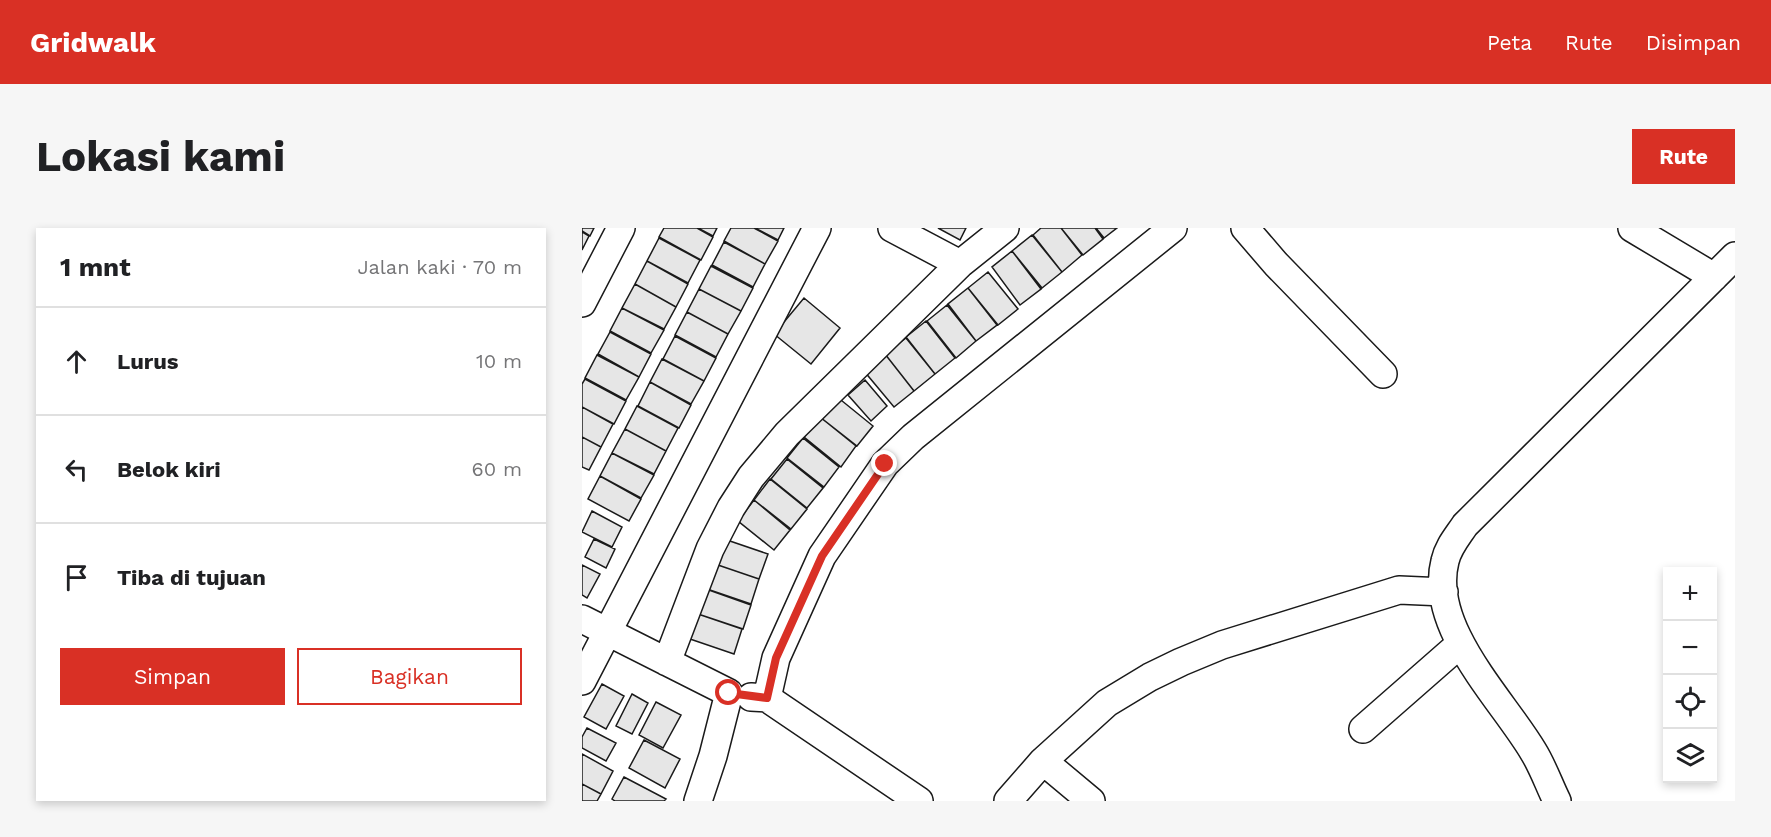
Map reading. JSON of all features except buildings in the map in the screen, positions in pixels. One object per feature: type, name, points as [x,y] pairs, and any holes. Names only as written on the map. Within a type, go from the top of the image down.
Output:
[{"type":"street","points":[[582,303],[621,228]]},
{"type":"street","points":[[582,681],[817,228]]},
{"type":"street","points":[[892,228],[960,264]]},
{"type":"street","points":[[667,662],[710,549],[731,508],[751,477],[787,434],[960,264],[1005,228]]},
{"type":"street","points":[[699,801],[713,756],[745,696],[776,658],[822,556],[885,464],[913,436],[1173,228]]},
{"type":"street","points":[[1245,228],[1276,264],[1383,374]]},
{"type":"street","points":[[1632,228],[1714,277]]},
{"type":"street","points":[[1557,801],[1534,752],[1460,645],[1447,612],[1443,573],[1445,561],[1450,547],[1465,525],[1735,256]]},
{"type":"street","points":[[1008,801],[1044,761],[1107,703],[1150,676],[1222,645],[1399,590],[1444,592]]},
{"type":"street","points":[[582,619],[667,662],[745,696],[919,801]]},
{"type":"street","points":[[1363,729],[1460,645]]},
{"type":"street","points":[[1044,761],[1091,801]]},
{"type":"route","points":[[729,693],[767,698],[776,658],[822,556],[885,464]]}]
